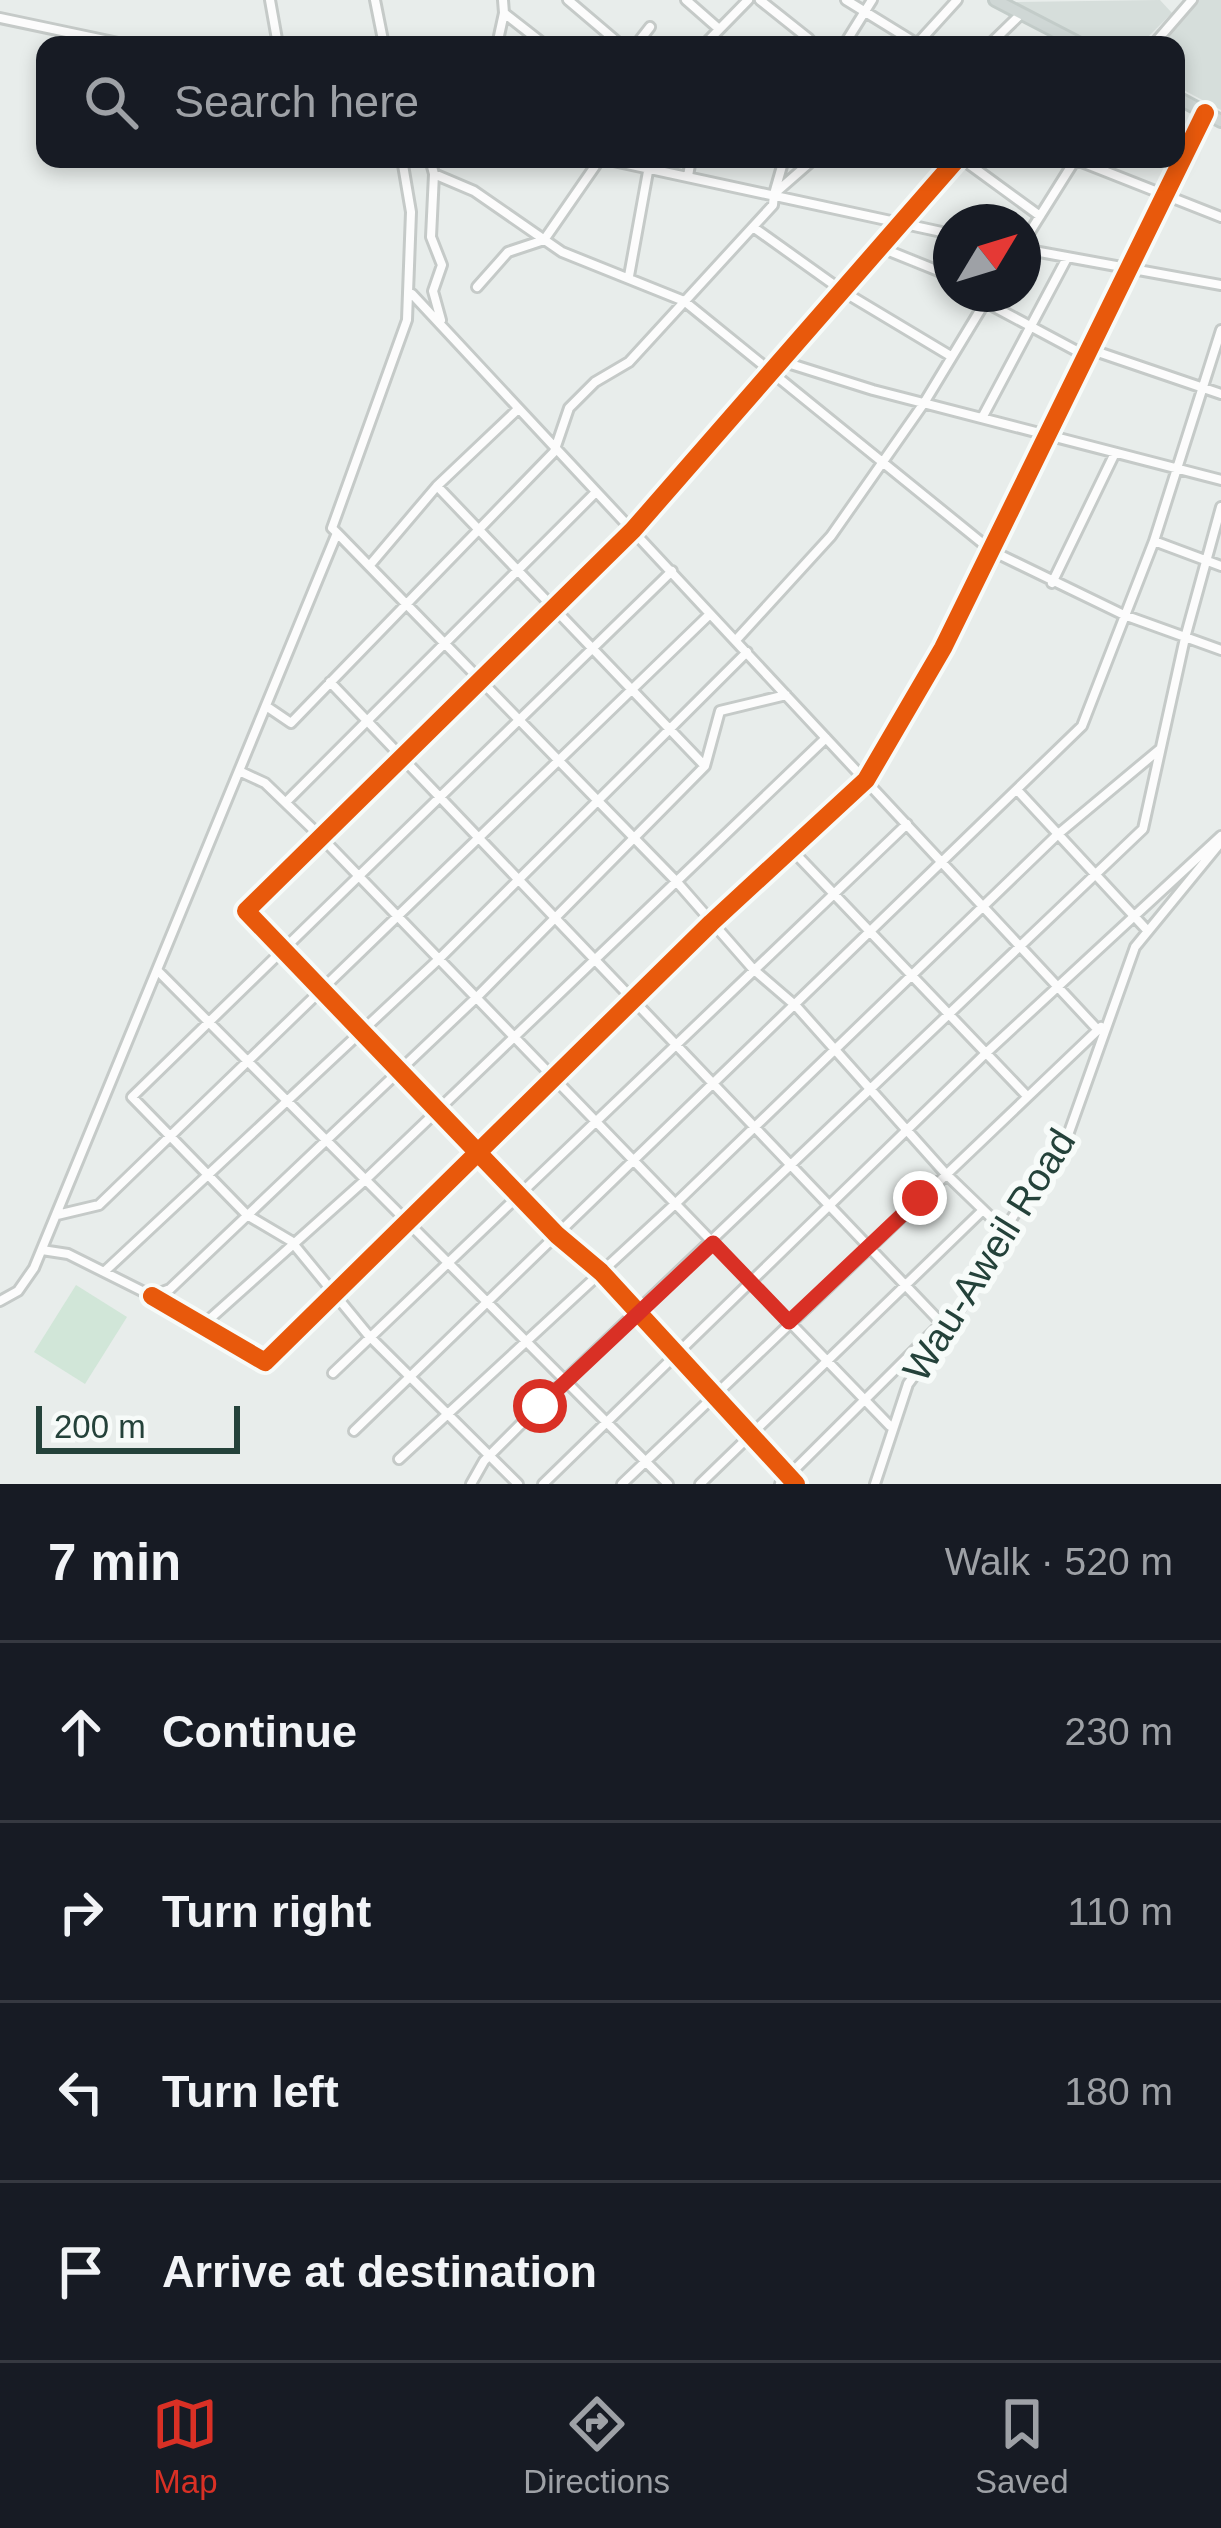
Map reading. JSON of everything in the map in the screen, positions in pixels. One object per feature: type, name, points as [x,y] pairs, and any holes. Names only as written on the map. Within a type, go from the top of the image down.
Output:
[{"type":"main road","points":[[995,0],[1057,36]]},
{"type":"main road","points":[[1185,102],[1221,121]]},
{"type":"street","points":[[270,0],[276,36]]},
{"type":"street","points":[[375,0],[382,36]]},
{"type":"street","points":[[499,36],[502,0]]},
{"type":"street","points":[[568,0],[610,36]]},
{"type":"street","points":[[686,0],[719,29]]},
{"type":"street","points":[[712,36],[748,0]]},
{"type":"street","points":[[760,0],[805,36]]},
{"type":"street","points":[[846,0],[903,36]]},
{"type":"street","points":[[850,36],[872,0]]},
{"type":"street","points":[[925,36],[957,0]]},
{"type":"street","points":[[1161,36],[1192,0]]},
{"type":"street","points":[[504,13],[533,36]]},
{"type":"street","points":[[999,36],[1022,14]]},
{"type":"street","points":[[0,18],[85,36]]},
{"type":"street","points":[[643,36],[650,27]]},
{"type":"street","points":[[1185,153],[1205,113]]},
{"type":"street","points":[[404,168],[411,212],[411,294],[393,368],[332,528],[676,881],[753,969],[796,1006],[945,1173],[1004,1230]]},
{"type":"street","points":[[432,168],[431,237],[442,266],[433,291],[442,321]]},
{"type":"street","points":[[477,287],[508,252],[544,240],[596,168]]},
{"type":"street","points":[[629,276],[649,168]]},
{"type":"street","points":[[657,168],[933,231]]},
{"type":"street","points":[[688,176],[689,168]]},
{"type":"street","points":[[266,706],[291,723],[554,452],[569,408],[595,382],[629,362],[753,227],[772,205],[781,168]]},
{"type":"street","points":[[774,194],[804,168]]},
{"type":"street","points":[[330,682],[406,757],[946,1327],[788,1481],[601,1272],[557,1235],[246,911],[406,757],[558,608],[633,530],[952,168]]},
{"type":"street","points":[[973,168],[1023,204]]},
{"type":"street","points":[[1041,214],[1069,168]]},
{"type":"street","points":[[1097,168],[1221,217]]},
{"type":"street","points":[[42,1250],[68,1254],[152,1296],[265,1362],[711,923],[866,780],[992,551],[1178,168]]},
{"type":"street","points":[[434,174],[474,191],[562,252],[684,301],[775,364],[881,461],[992,551],[1124,615],[1221,650]]},
{"type":"street","points":[[753,227],[844,292],[949,355]]},
{"type":"street","points":[[884,249],[933,269]]},
{"type":"street","points":[[1041,251],[1221,285]]},
{"type":"street","points":[[982,418],[1067,258]]},
{"type":"street","points":[[411,294],[442,321],[554,452],[672,571],[1100,1028],[622,1484]]},
{"type":"street","points":[[736,640],[831,536],[924,403],[978,312]]},
{"type":"street","points":[[1008,312],[1090,354],[1221,394]]},
{"type":"street","points":[[354,1431],[869,930],[945,864],[1088,718],[1154,541],[1221,330]]},
{"type":"street","points":[[775,364],[1221,480]]},
{"type":"street","points":[[369,566],[437,486],[517,410]]},
{"type":"street","points":[[1052,583],[1115,453]]},
{"type":"street","points":[[437,486],[705,766]]},
{"type":"street","points":[[286,802],[596,493]]},
{"type":"street","points":[[471,1484],[489,1455],[565,1380],[875,1090],[1143,829],[1185,638],[1221,507]]},
{"type":"street","points":[[0,1301],[21,1288],[42,1250],[337,533]]},
{"type":"street","points":[[1154,541],[1221,566]]},
{"type":"street","points":[[518,1484],[369,1336],[291,1241],[247,1215],[132,1097],[672,571]]},
{"type":"street","points":[[57,1215],[99,1204],[710,614]]},
{"type":"street","points":[[104,1272],[439,958],[747,652]]},
{"type":"street","points":[[152,1296],[170,1289],[477,997],[705,766],[720,711],[786,695]]},
{"type":"street","points":[[203,1325],[291,1241],[364,1181],[826,738]]},
{"type":"street","points":[[399,1459],[675,1204],[1057,835],[1161,748]]},
{"type":"street","points":[[239,771],[286,802],[361,877],[890,1426]]},
{"type":"street","points":[[1019,792],[1146,929]]},
{"type":"street","points":[[333,1373],[908,824]]},
{"type":"street","points":[[543,1484],[986,1053],[1221,839]]},
{"type":"street","name":"Wau-Aweil Road","points":[[875,1484],[890,1426],[908,1384],[1068,1135],[1100,1028],[1146,929],[1221,839]]},
{"type":"street","points":[[792,850],[1027,1096]]},
{"type":"street","points":[[157,970],[668,1484]]},
{"type":"street","points":[[700,1484],[983,1210]]},
{"type":"shaded area","points":[[1160,0],[1172,13],[1149,36],[1077,36],[1015,2]]},
{"type":"shaded area","points":[[1194,0],[1221,0],[1221,110],[1185,91],[1185,36],[1168,36]]},
{"type":"green space","points":[[76,1285],[127,1317],[85,1384],[34,1352]]},
{"type":"cycle path","points":[[1185,154],[1205,113]]},
{"type":"cycle path","points":[[796,1484],[601,1272],[557,1235],[246,911],[633,530],[949,168]]},
{"type":"cycle path","points":[[152,1296],[265,1362],[711,923],[866,780],[943,648],[1178,168]]},
{"type":"route","points":[[540,1406],[713,1243],[789,1322],[920,1198]]}]
